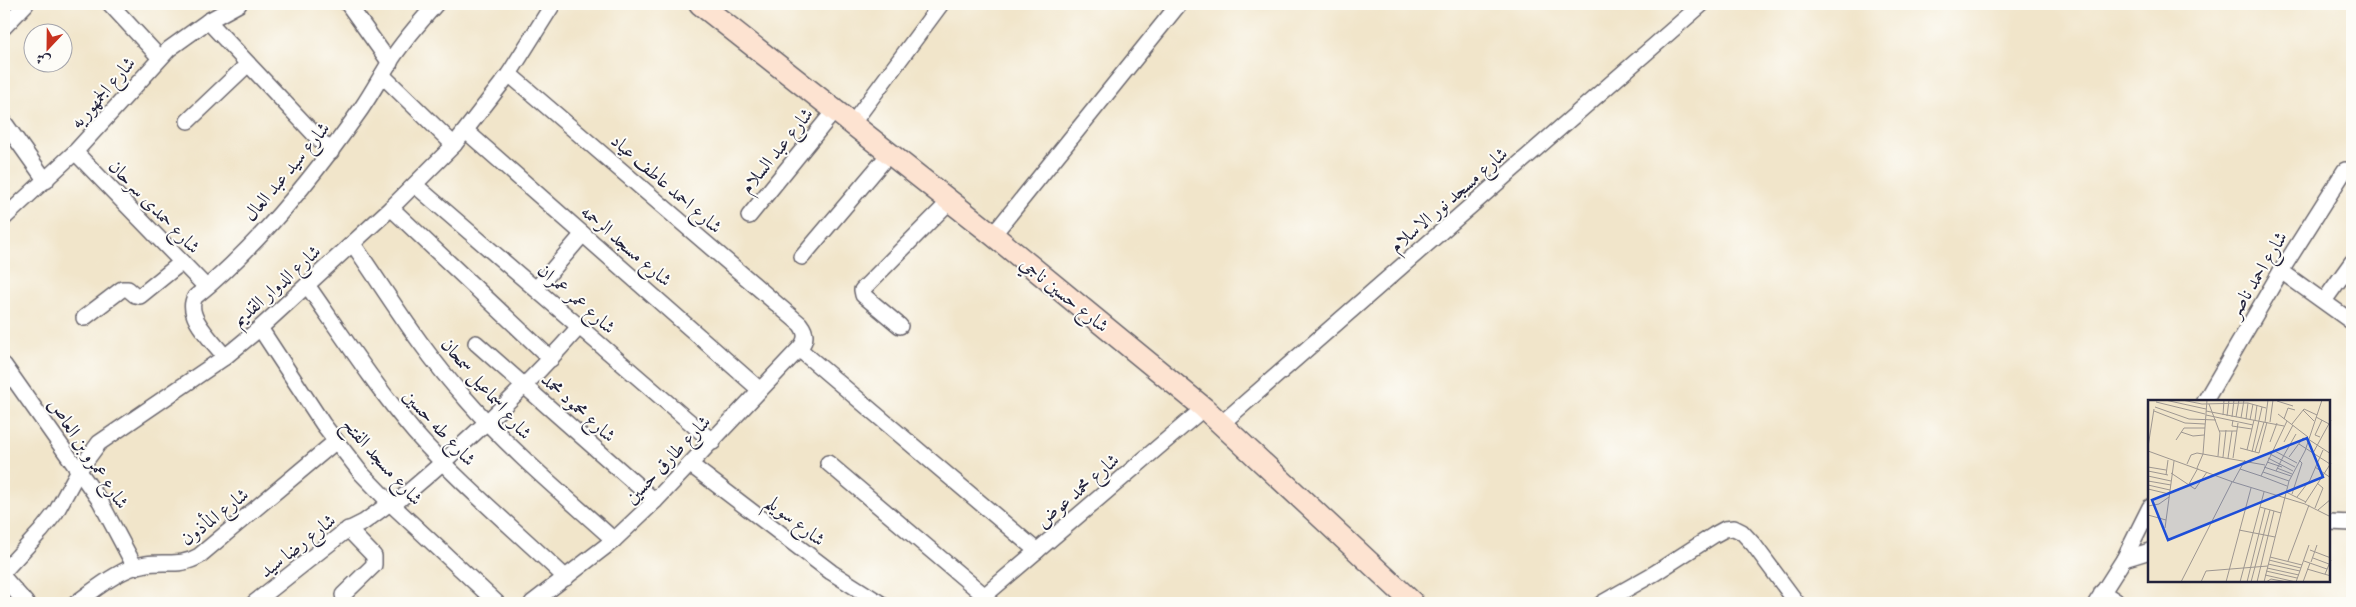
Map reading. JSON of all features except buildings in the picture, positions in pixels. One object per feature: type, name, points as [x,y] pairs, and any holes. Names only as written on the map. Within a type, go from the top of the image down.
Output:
[{"type":"street","points":[[4,27],[26,4]]},
{"type":"street","points":[[110,4],[160,58]]},
{"type":"street","name":"شارع الجمهوريه","points":[[4,218],[75,152],[160,58],[188,34],[239,4]]},
{"type":"street","points":[[348,4],[386,69],[454,145]]},
{"type":"street","name":"شارع سيد عبد العال","points":[[225,356],[194,316],[192,303],[195,297],[296,194],[331,152],[386,69],[436,4]]},
{"type":"street","name":"شارع الدوار القديم","points":[[4,571],[56,512],[79,470],[99,444],[111,433],[225,356],[260,328],[353,244],[454,145],[509,74],[553,4]]},
{"type":"street","name":"شارع حسين ناجي","points":[[700,4],[993,235],[1204,408],[1413,603]]},
{"type":"street","points":[[852,124],[941,4]]},
{"type":"street","points":[[993,235],[1179,4]]},
{"type":"street","name":"شارع مسجد نور الاسلام","points":[[1221,424],[1702,4]]},
{"type":"street","points":[[208,21],[331,152]]},
{"type":"street","points":[[188,121],[248,64]]},
{"type":"street","name":"شارع احمد عاطف عياد","points":[[509,74],[800,324],[806,336],[799,349]]},
{"type":"street","name":"شارع عبد السلام","points":[[749,216],[835,110]]},
{"type":"street","points":[[4,122],[46,181]]},
{"type":"street","name":"شارع مسجد الرحمه","points":[[466,131],[760,390]]},
{"type":"street","name":"شارع حمدى سرحان","points":[[75,152],[206,287]]},
{"type":"street","points":[[802,258],[890,154]]},
{"type":"street","name":"شارع احمد ناصر","points":[[2206,400],[2281,271],[2345,170]]},
{"type":"street","name":"شارع عمر عمران","points":[[415,185],[713,442]]},
{"type":"street","points":[[900,326],[864,295],[862,290],[950,201]]},
{"type":"street","points":[[391,208],[551,359]]},
{"type":"street","points":[[536,289],[583,234]]},
{"type":"street","name":"شارع اسماعيل سمحان","points":[[353,244],[418,340],[463,397],[487,423],[614,540]]},
{"type":"street","points":[[84,318],[124,288],[140,296],[182,262]]},
{"type":"street","points":[[2324,301],[2352,262]]},
{"type":"street","points":[[2281,271],[2352,322]]},
{"type":"street","name":"شارع طه حسين","points":[[307,285],[390,403],[444,463],[566,578]]},
{"type":"street","name":"شارع رضا سيد","points":[[254,603],[348,529],[364,522],[391,504],[444,463],[525,386],[579,327]]},
{"type":"street","name":"شارع مسجد الفتح","points":[[260,328],[336,441],[362,473],[391,504],[497,603]]},
{"type":"street","name":"شارع محمود محمد","points":[[476,343],[655,501]]},
{"type":"street","points":[[799,349],[1037,552]]},
{"type":"street","name":"شارع طارق حسين","points":[[541,601],[566,578],[614,540],[692,465],[799,349]]},
{"type":"street","name":"شارع عمرو بن العاص","points":[[4,367],[79,470],[119,533],[135,568]]},
{"type":"street","name":"شارع محمد عوض","points":[[980,600],[1204,408]]},
{"type":"street","name":"شارع المأذون","points":[[76,603],[125,570],[146,564],[190,562],[336,441]]},
{"type":"street","points":[[828,463],[980,600]]},
{"type":"street","name":"شارع سويلم","points":[[692,465],[831,572],[880,603]]},
{"type":"street","points":[[2119,603],[2099,598],[2124,559],[2148,511]]},
{"type":"street","points":[[2331,522],[2352,523]]},
{"type":"street","points":[[1602,603],[1655,573],[1714,534],[1725,529],[1734,528],[1742,532],[1754,545],[1797,603]]},
{"type":"street","points":[[343,595],[376,561],[374,556],[348,529]]},
{"type":"street","points":[[2124,559],[2148,552]]},
{"type":"street","points":[[4,578],[26,603]]}]
